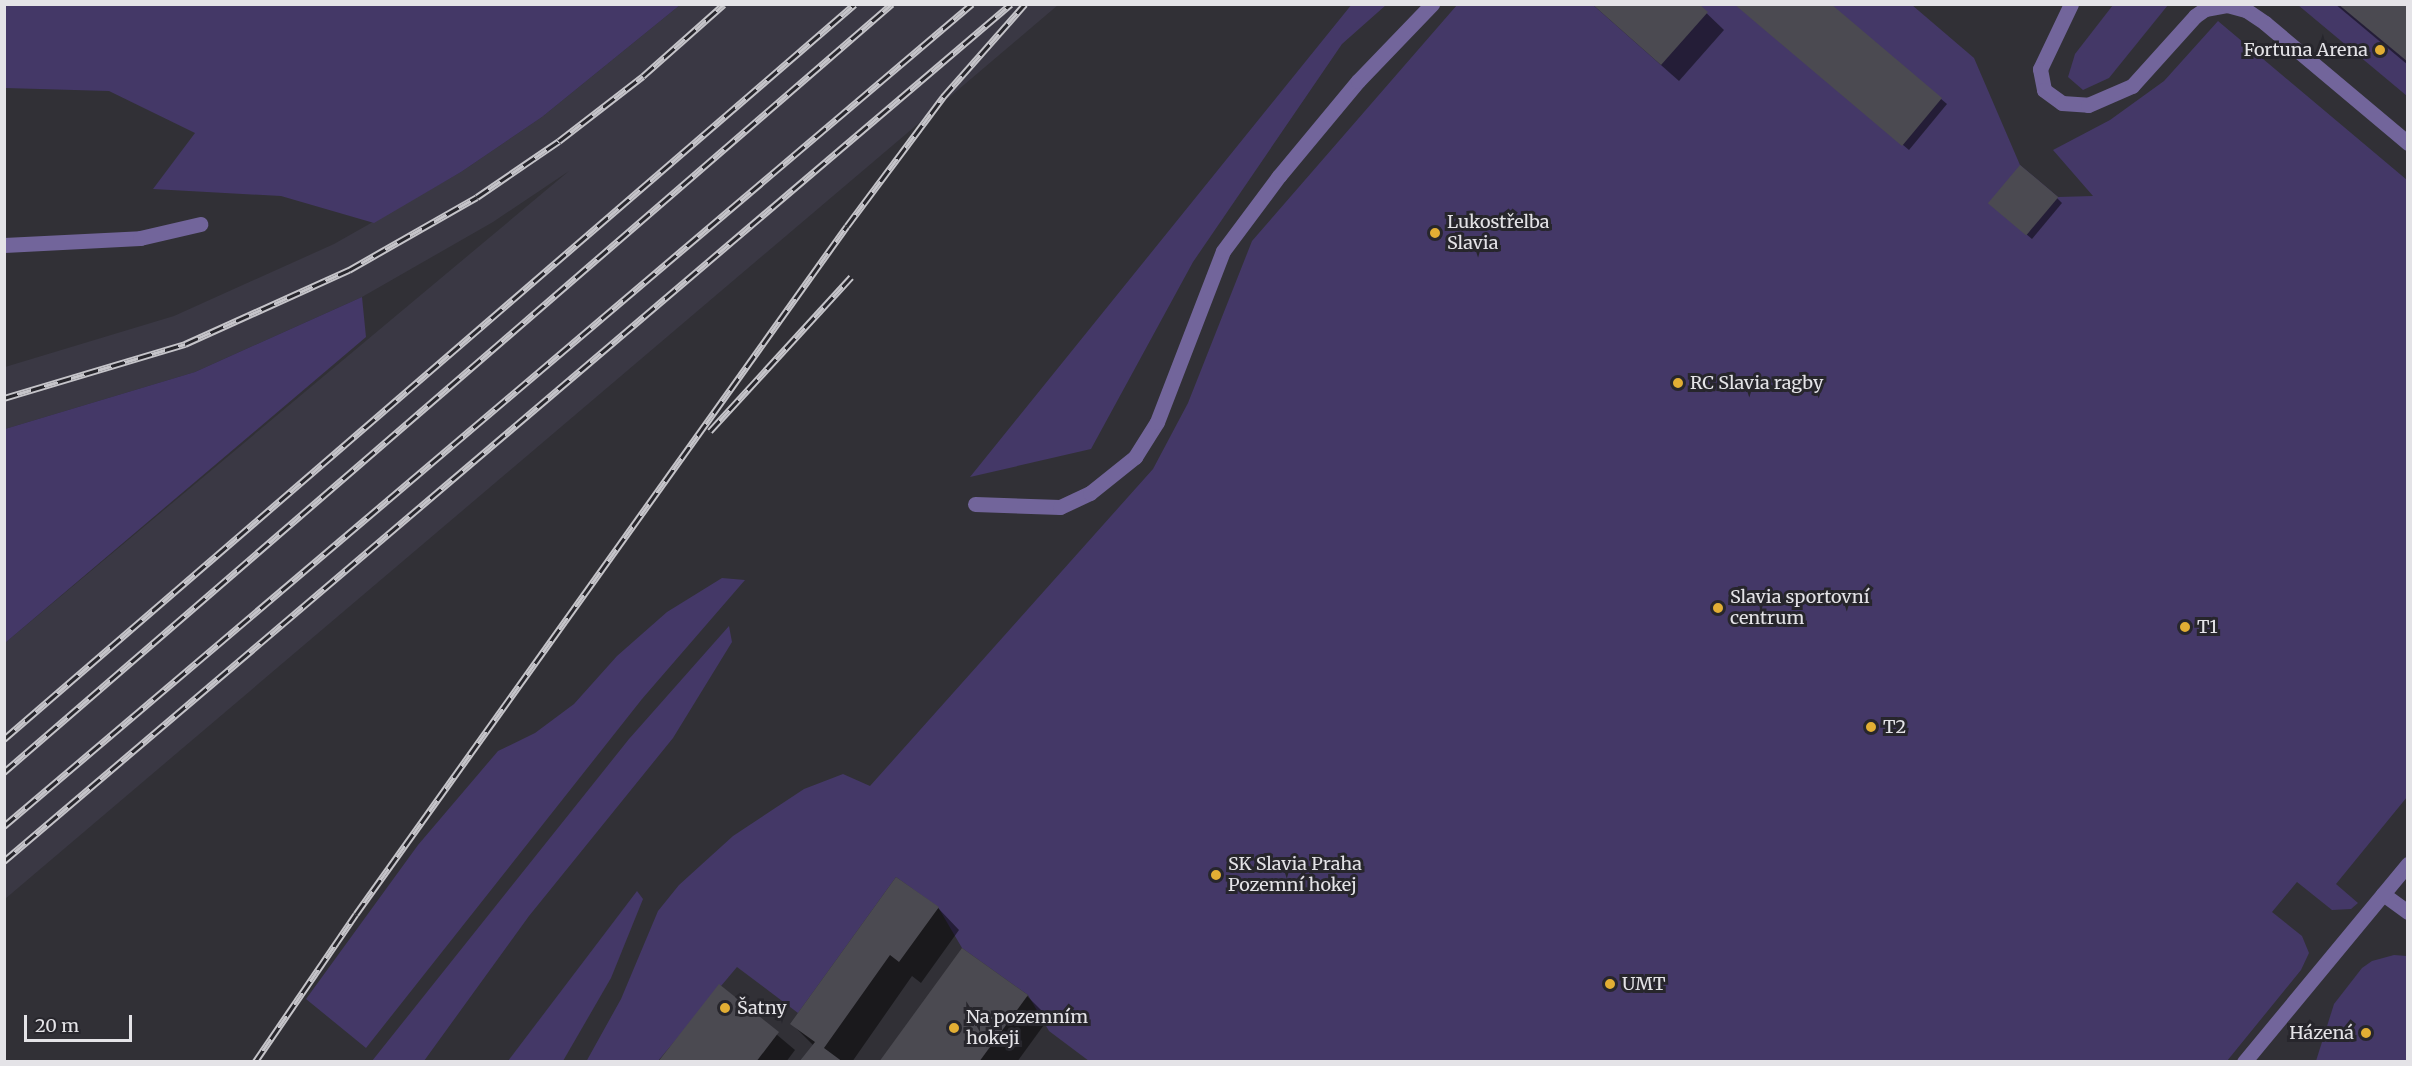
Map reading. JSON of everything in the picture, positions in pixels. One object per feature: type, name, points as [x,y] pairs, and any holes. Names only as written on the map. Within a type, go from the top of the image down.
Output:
[{"type":"lane","points":[[975,504],[1060,507],[1090,493],[1135,457],[1157,422],[1223,250],[1279,176],[1351,90],[1432,4]]},
{"type":"lane","points":[[2072,4],[2040,69],[2044,90],[2062,104],[2088,105],[2132,86],[2195,16],[2205,9],[2227,4],[2246,10],[2265,23],[2408,143]]},
{"type":"lane","points":[[4,245],[140,238],[200,224]]},
{"type":"lane","points":[[2244,1062],[2408,864]]},
{"type":"lane","points":[[2383,894],[2408,912]]},
{"type":"shaded area","points":[[1352,4],[1386,5],[1342,44],[1193,262],[1091,449],[970,477]]},
{"type":"shaded area","points":[[4,5],[680,5],[542,117],[461,172],[374,223],[281,196],[153,189],[195,133],[109,91],[5,88]]},
{"type":"shaded area","points":[[680,5],[1058,5],[5,899],[5,643],[569,171],[493,222],[362,297],[195,372],[5,429],[5,367],[174,316],[334,244],[461,172],[542,117]]},
{"type":"shaded area","name":"Slavia sportovní centrum","points":[[1457,5],[1912,5],[1974,58],[2020,165],[2058,197],[2093,196],[2053,150],[2110,120],[2164,81],[2218,21],[2407,180],[2407,797],[2336,884],[2358,903],[2351,909],[2332,910],[2297,882],[2272,912],[2302,936],[2309,953],[2301,970],[2227,1061],[1089,1061],[1049,1031],[1028,995],[962,948],[938,907],[896,877],[798,1013],[737,967],[658,1061],[586,1062],[621,999],[658,911],[679,885],[733,836],[804,789],[843,774],[870,786],[1153,469],[1188,403],[1252,241]]},
{"type":"shaded area","points":[[2113,5],[2168,5],[2109,78],[2083,90],[2068,77],[2075,54]]},
{"type":"shaded area","name":"Fortuna Arena","points":[[2298,5],[2407,5],[2407,96]]},
{"type":"shaded area","points":[[362,297],[366,337],[5,643],[5,429],[195,372]]},
{"type":"shaded area","points":[[722,578],[745,580],[642,699],[366,1048],[306,999],[418,845],[498,751],[535,733],[574,704],[617,656],[667,612]]},
{"type":"shaded area","points":[[729,626],[732,642],[673,738],[529,916],[424,1061],[372,1061],[629,739]]},
{"type":"shaded area","points":[[637,891],[643,899],[611,978],[563,1061],[508,1061]]},
{"type":"shaded area","name":"Házená","points":[[2394,955],[2407,956],[2407,1061],[2316,1061],[2334,1004],[2362,968],[2372,961]]},
{"type":"building","points":[[1592,4],[1699,4],[1708,12],[1661,65]]},
{"type":"building","points":[[1734,4],[1831,4],[1942,98],[1902,146]]},
{"type":"building","name":"Fortuna Arena","points":[[2338,4],[2408,4],[2408,62]]},
{"type":"building","points":[[2020,165],[2058,197],[2026,235],[1988,203]]},
{"type":"building","points":[[896,877],[939,907],[899,962],[890,955],[824,1048],[843,1062],[799,1062],[815,1042],[790,1024]]},
{"type":"building","name":"Na pozemním hokeji","points":[[962,948],[1028,995],[979,1062],[879,1062]]},
{"type":"building","name":"Šatny","points":[[719,984],[779,1032],[756,1062],[658,1062]]},
{"type":"railway","points":[[4,398],[185,344],[349,270],[477,197],[559,141],[643,76],[724,4]]},
{"type":"railway","points":[[4,739],[855,4]]},
{"type":"railway","points":[[4,772],[892,4]]},
{"type":"railway","points":[[4,826],[972,4]]},
{"type":"railway","points":[[4,861],[1011,4]]},
{"type":"railway","points":[[255,1062],[356,914],[847,226],[943,97],[1025,4]]},
{"type":"railway","points":[[710,431],[851,277]]},
{"type":"place","name":"Fortuna Arena","points":[[2380,50]]},
{"type":"place","name":"Lukostřelba Slavia","points":[[1435,233]]},
{"type":"place","name":"RC Slavia ragby","points":[[1678,383]]},
{"type":"place","name":"Slavia sportovní centrum","points":[[1718,608]]},
{"type":"place","name":"T1","points":[[2185,627]]},
{"type":"place","name":"T2","points":[[1871,727]]},
{"type":"place","name":"SK Slavia Praha Pozemní hokej","points":[[1216,875]]},
{"type":"place","name":"UMT","points":[[1610,984]]},
{"type":"place","name":"Šatny","points":[[725,1008]]},
{"type":"place","name":"Na pozemním hokeji","points":[[954,1028]]},
{"type":"place","name":"Házená","points":[[2366,1033]]}]
